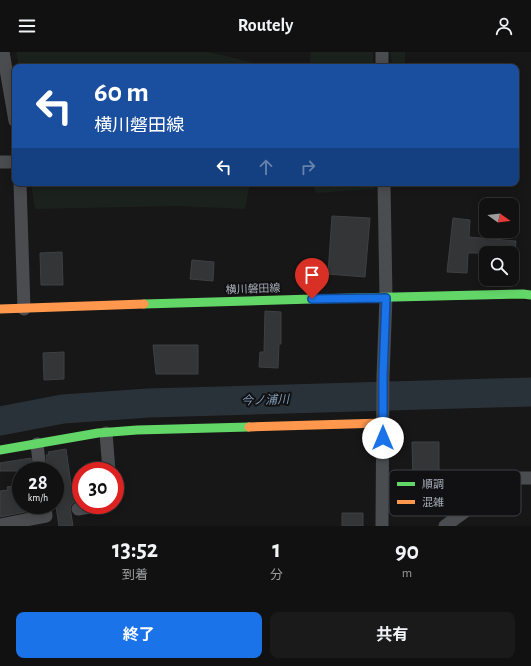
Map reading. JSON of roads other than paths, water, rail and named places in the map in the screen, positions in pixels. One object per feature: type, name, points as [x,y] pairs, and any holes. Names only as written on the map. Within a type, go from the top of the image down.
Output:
[{"type":"main road","name":"横川磐田線","points":[[0,309],[531,295]]},
{"type":"main road","points":[[0,450],[98,433],[137,430],[383,422]]},
{"type":"street","points":[[3,52],[12,104]]},
{"type":"street","points":[[382,52],[382,64]]},
{"type":"street","points":[[0,162],[12,162]]},
{"type":"street","points":[[20,186],[24,309]]},
{"type":"street","points":[[382,526],[383,376],[386,298],[384,186]]},
{"type":"street","points":[[106,433],[108,462]]},
{"type":"street","points":[[37,444],[39,462]]},
{"type":"street","points":[[0,525],[46,516],[46,514]]},
{"type":"street","points":[[445,526],[459,516]]},
{"type":"waterway","name":"今ノ浦川","points":[[0,421],[63,409],[149,403],[531,392]]}]
